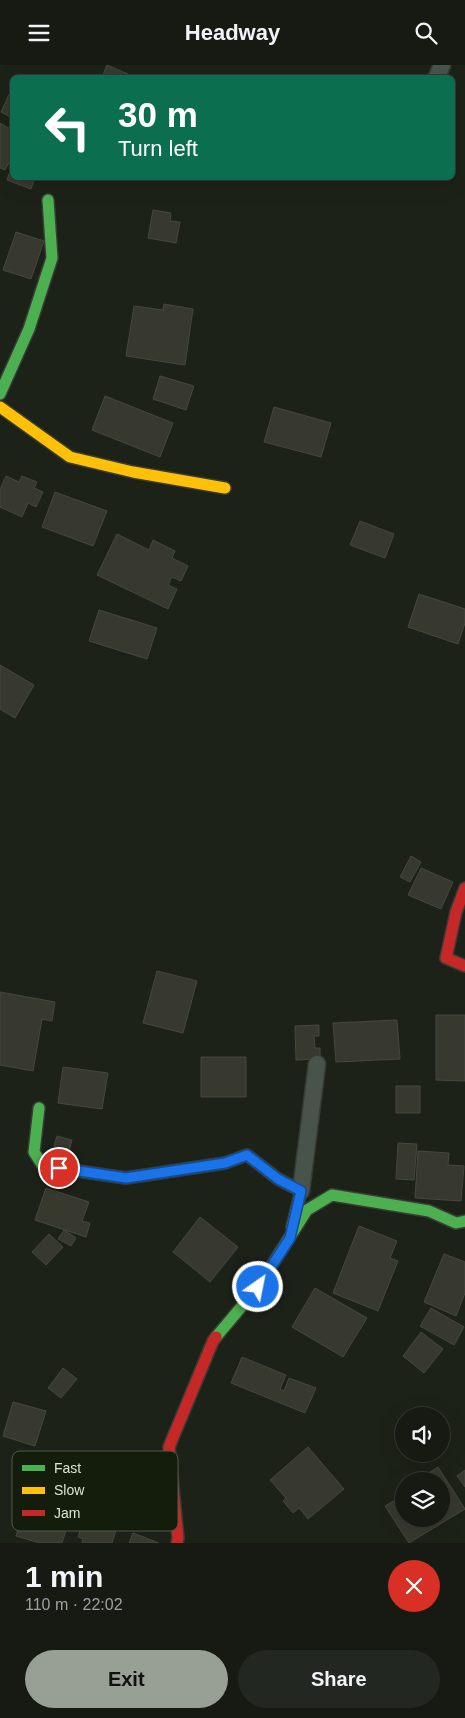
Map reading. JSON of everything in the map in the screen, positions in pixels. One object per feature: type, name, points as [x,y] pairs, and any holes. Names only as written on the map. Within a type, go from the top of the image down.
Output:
[{"type":"street","points":[[0,394],[29,329],[52,258],[48,200]]},
{"type":"street","points":[[0,407],[70,457],[133,472],[225,488]]},
{"type":"street","points":[[465,888],[456,911],[446,958],[465,966]]},
{"type":"street","points":[[290,1238],[301,1191],[316,1064]]},
{"type":"street","points":[[39,1108],[34,1152],[43,1166],[126,1178],[225,1163],[247,1155],[278,1179],[301,1191]]},
{"type":"street","points":[[169,1451],[169,1447],[214,1341],[258,1287],[307,1210],[332,1195],[430,1211],[456,1223],[465,1221]]},
{"type":"building","points":[[107,65],[130,75],[103,75]]},
{"type":"building","points":[[10,92],[10,117],[1,112]]},
{"type":"building","points":[[0,123],[10,129],[10,161],[5,170],[0,168]]},
{"type":"building","points":[[10,171],[10,180],[34,180],[31,189],[7,180]]},
{"type":"building","points":[[153,210],[171,213],[170,221],[180,222],[176,243],[148,238]]},
{"type":"building","points":[[16,232],[44,241],[31,279],[3,270]]},
{"type":"building","points":[[164,304],[193,309],[185,365],[126,356],[134,306],[163,310]]},
{"type":"building","points":[[160,376],[194,386],[186,410],[153,399]]},
{"type":"building","points":[[105,396],[173,423],[160,457],[92,430]]},
{"type":"building","points":[[274,407],[331,423],[321,457],[264,442]]},
{"type":"building","points":[[6,476],[19,482],[22,476],[37,482],[34,488],[43,492],[36,507],[28,503],[22,517],[0,507],[0,489]]},
{"type":"building","points":[[55,492],[107,511],[93,546],[42,527]]},
{"type":"building","points":[[360,521],[394,534],[385,558],[350,545]]},
{"type":"building","points":[[117,534],[149,550],[153,540],[175,551],[172,558],[188,566],[181,581],[172,577],[168,585],[177,589],[168,609],[97,575]]},
{"type":"building","points":[[419,594],[465,609],[465,623],[458,644],[408,627]]},
{"type":"building","points":[[99,610],[157,628],[147,659],[89,641]]},
{"type":"building","points":[[0,665],[34,685],[15,718],[0,709]]},
{"type":"building","points":[[411,856],[421,862],[410,882],[400,877]]},
{"type":"building","points":[[421,868],[453,882],[441,909],[408,895]]},
{"type":"building","points":[[157,971],[197,981],[183,1033],[143,1023]]},
{"type":"building","points":[[0,992],[55,1002],[52,1021],[42,1019],[33,1071],[0,1065]]},
{"type":"building","points":[[436,1015],[465,1015],[465,1081],[436,1080]]},
{"type":"building","points":[[397,1020],[400,1059],[336,1062],[333,1023]]},
{"type":"building","points":[[319,1025],[319,1036],[314,1036],[315,1048],[320,1048],[320,1059],[296,1060],[295,1026]]},
{"type":"building","points":[[201,1057],[246,1057],[246,1097],[201,1097]]},
{"type":"building","points":[[63,1067],[108,1073],[102,1109],[58,1103]]},
{"type":"building","points":[[396,1086],[420,1086],[420,1113],[396,1113]]},
{"type":"building","points":[[57,1136],[72,1140],[69,1151],[54,1146]]},
{"type":"building","points":[[398,1143],[417,1144],[414,1180],[396,1179]]},
{"type":"building","points":[[418,1151],[449,1153],[448,1165],[464,1166],[461,1201],[415,1198]]},
{"type":"building","points":[[46,1188],[89,1202],[82,1221],[90,1223],[86,1237],[35,1220]]},
{"type":"building","points":[[200,1217],[238,1247],[210,1282],[173,1252]]},
{"type":"building","points":[[359,1226],[397,1241],[390,1258],[398,1261],[378,1311],[333,1293]]},
{"type":"building","points":[[64,1230],[76,1238],[71,1246],[58,1239]]},
{"type":"building","points":[[49,1234],[63,1247],[46,1265],[32,1252]]},
{"type":"building","points":[[444,1254],[465,1262],[465,1293],[456,1316],[424,1302]]},
{"type":"building","points":[[315,1288],[367,1318],[343,1357],[292,1327]]},
{"type":"building","points":[[431,1308],[464,1327],[454,1345],[420,1326]]},
{"type":"building","points":[[421,1332],[443,1349],[424,1373],[403,1356]]},
{"type":"building","points":[[242,1357],[286,1375],[280,1389],[284,1391],[289,1378],[316,1388],[305,1413],[231,1383]]},
{"type":"building","points":[[63,1368],[77,1379],[61,1398],[48,1388]]},
{"type":"building","points":[[13,1402],[46,1411],[35,1446],[3,1436]]},
{"type":"building","points":[[308,1447],[344,1489],[308,1519],[299,1508],[293,1513],[283,1501],[286,1498],[270,1480]]},
{"type":"building","points":[[438,1467],[441,1472],[430,1472]]},
{"type":"building","points":[[465,1470],[465,1487],[457,1476]]},
{"type":"building","points":[[450,1486],[465,1509],[450,1518]]},
{"type":"building","points":[[395,1500],[395,1521],[385,1506]]},
{"type":"building","points":[[399,1527],[435,1527],[409,1543]]},
{"type":"building","points":[[18,1531],[66,1531],[62,1543],[40,1543],[16,1536]]},
{"type":"building","points":[[80,1531],[116,1531],[112,1543],[82,1543],[83,1539],[78,1537]]},
{"type":"building","points":[[133,1533],[159,1543],[129,1543]]},
{"type":"traffic: fast","points":[[0,394],[29,329],[52,258],[48,200]]},
{"type":"traffic: fast","points":[[39,1108],[34,1152],[43,1166],[126,1178],[225,1163],[247,1155],[278,1179],[301,1191],[292,1227]]},
{"type":"traffic: fast","points":[[216,1337],[258,1287],[307,1210],[332,1195],[429,1211],[456,1223],[465,1221]]},
{"type":"traffic: slow","points":[[0,407],[70,457],[133,472],[225,488]]},
{"type":"traffic: jam","points":[[465,888],[456,912],[446,958],[465,966]]},
{"type":"traffic: jam","points":[[169,1451],[169,1447],[216,1337]]},
{"type":"traffic: jam","points":[[177,1531],[177,1543]]},
{"type":"route","points":[[59,1168],[126,1178],[225,1163],[247,1155],[278,1179],[301,1191],[290,1238],[258,1287]]}]
